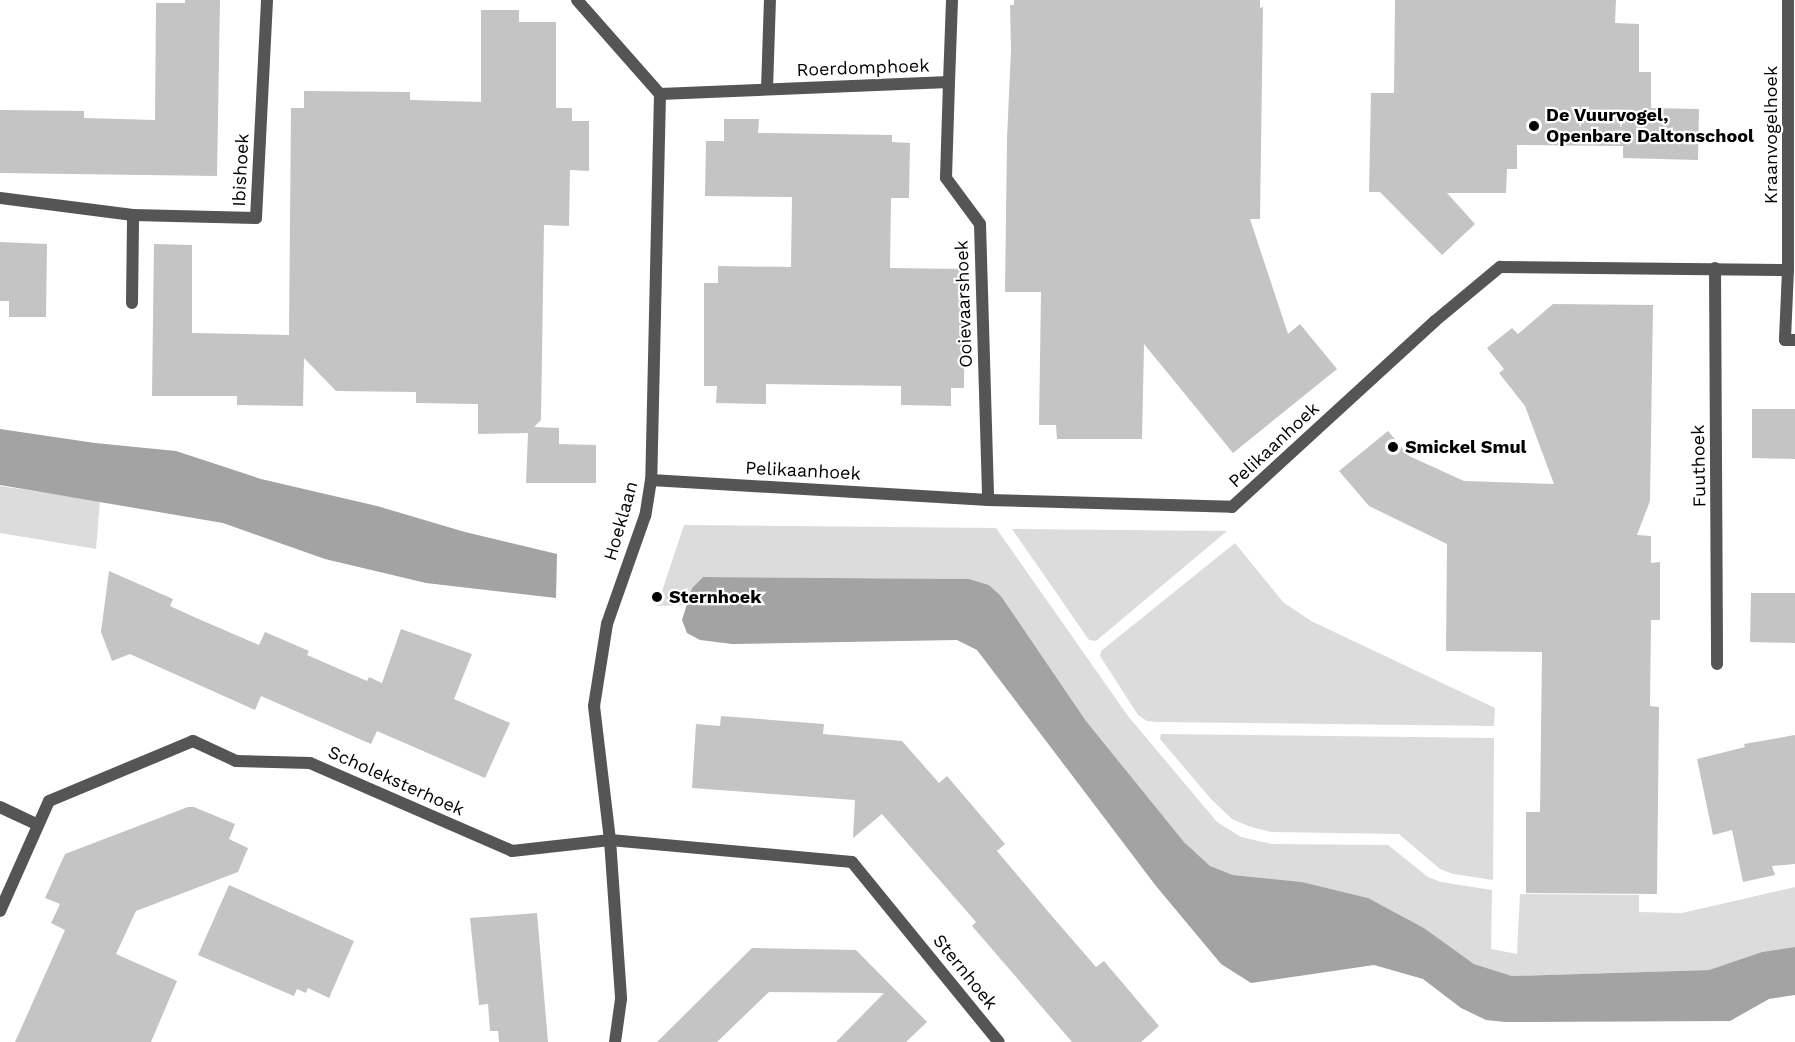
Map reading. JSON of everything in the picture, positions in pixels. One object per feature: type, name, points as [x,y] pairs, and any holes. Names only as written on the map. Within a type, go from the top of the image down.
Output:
[{"type":"street","name":"Ibishoek","points":[[0,198],[133,215],[256,218],[267,0]]},
{"type":"street","points":[[577,0],[660,94]]},
{"type":"street","points":[[767,89],[770,0]]},
{"type":"street","name":"Roerdomphoek","points":[[660,94],[950,82],[952,0]]},
{"type":"street","name":"Kraanvogelhoek","points":[[1788,0],[1792,250],[1788,270]]},
{"type":"street","name":"Ooievaarshoek","points":[[950,82],[946,178],[980,224],[988,500]]},
{"type":"street","name":"Hoeklaan","points":[[615,1042],[621,999],[610,840],[594,706],[608,624],[645,516],[651,480],[660,94]]},
{"type":"street","points":[[132,303],[133,215]]},
{"type":"street","name":"Pelikaanhoek","points":[[651,480],[988,500],[1232,507],[1435,321],[1500,267],[1788,270]]},
{"type":"street","name":"Fuuthoek","points":[[1715,268],[1717,664]]},
{"type":"street","points":[[1788,270],[1785,340],[1795,340]]},
{"type":"street","name":"Scholeksterhoek","points":[[0,911],[49,801],[193,741],[236,761],[310,763],[512,851],[610,840]]},
{"type":"street","points":[[0,807],[38,825]]},
{"type":"street","name":"Sternhoek","points":[[610,840],[852,862],[999,1042]]},
{"type":"shaded area","points":[[0,429],[95,443],[176,451],[261,479],[377,506],[465,532],[557,554],[556,598],[426,583],[325,559],[223,523],[0,485]]},
{"type":"shaded area","points":[[0,486],[100,501],[96,549],[0,533]]},
{"type":"shaded area","points":[[684,525],[996,528],[1128,716],[1217,822],[1241,837],[1272,844],[1388,845],[1428,877],[1441,882],[1492,890],[1491,949],[1517,954],[1520,894],[1639,895],[1639,912],[1682,913],[1795,887],[1795,947],[1762,952],[1709,970],[1512,976],[1474,964],[1424,928],[1368,898],[1302,882],[1233,875],[1210,866],[1184,842],[1086,721],[1001,596],[989,585],[969,579],[703,577],[692,588],[686,605],[657,606]]},
{"type":"shaded area","points":[[1012,529],[1227,531],[1096,641],[1089,640]]},
{"type":"shaded area","points":[[1235,543],[1283,602],[1311,621],[1495,708],[1494,726],[1158,722],[1147,721],[1138,715],[1100,656],[1101,651]]},
{"type":"shaded area","points":[[703,577],[969,579],[989,585],[1001,596],[1086,721],[1184,842],[1210,866],[1233,875],[1302,882],[1368,898],[1424,928],[1474,964],[1512,976],[1709,970],[1762,952],[1795,947],[1795,995],[1769,999],[1730,1021],[1505,1022],[1486,1020],[1461,1008],[1423,979],[1374,965],[1251,983],[1221,964],[1156,886],[977,650],[957,640],[732,644],[700,640],[687,633],[682,620],[692,588]]},
{"type":"shaded area","points":[[1161,734],[1494,738],[1493,880],[1453,874],[1440,869],[1399,834],[1271,832],[1232,819],[1211,799],[1160,739]]},
{"type":"building","points":[[185,0],[220,0],[217,176],[0,173],[0,110],[84,111],[84,118],[155,120],[156,3],[185,3]]},
{"type":"building","points":[[1014,0],[1260,0],[1260,8],[1263,7],[1260,219],[1250,219],[1288,334],[1300,324],[1337,369],[1233,453],[1144,344],[1142,439],[1057,439],[1056,425],[1039,425],[1041,292],[1005,292],[1010,5],[1014,5]]},
{"type":"building","name":"De Vuurvogel, Openbare Daltonschool","points":[[1395,0],[1616,0],[1615,23],[1639,24],[1639,72],[1651,72],[1651,108],[1699,109],[1698,160],[1623,158],[1623,146],[1517,145],[1517,169],[1507,169],[1506,193],[1447,193],[1475,224],[1442,255],[1380,192],[1369,192],[1371,93],[1394,93]]},
{"type":"building","points":[[481,10],[519,10],[519,22],[556,22],[556,108],[572,108],[572,121],[589,121],[589,171],[570,170],[569,226],[544,225],[541,420],[534,427],[559,428],[559,444],[596,445],[596,483],[526,483],[528,433],[478,434],[478,404],[416,403],[416,392],[336,391],[304,358],[303,406],[237,405],[237,396],[152,396],[154,244],[192,245],[192,333],[289,335],[291,108],[304,108],[304,91],[410,92],[410,100],[481,102]]},
{"type":"building","points":[[724,119],[759,119],[758,133],[892,135],[892,142],[910,143],[909,198],[891,198],[890,268],[965,269],[964,388],[951,388],[951,406],[901,405],[901,386],[766,384],[766,404],[716,403],[717,386],[704,386],[704,283],[718,283],[718,266],[791,267],[792,197],[705,196],[706,141],[724,141]]},
{"type":"building","points":[[0,242],[47,244],[46,317],[9,317],[9,301],[0,301]]},
{"type":"building","points":[[1553,304],[1653,305],[1650,501],[1637,535],[1651,536],[1651,563],[1660,562],[1660,620],[1651,620],[1650,706],[1659,707],[1657,894],[1526,893],[1526,812],[1540,812],[1542,652],[1446,651],[1447,544],[1369,506],[1339,471],[1388,431],[1409,456],[1464,481],[1554,484],[1525,406],[1499,373],[1504,369],[1487,348],[1512,328],[1518,334]]},
{"type":"building","points":[[1752,409],[1795,409],[1795,459],[1752,458]]},
{"type":"building","points":[[109,571],[173,599],[170,606],[259,645],[265,632],[309,651],[307,655],[367,681],[369,677],[382,683],[401,629],[472,654],[454,699],[510,723],[485,778],[377,731],[371,744],[261,696],[255,710],[130,654],[112,661],[101,632]]},
{"type":"building","points":[[1751,593],[1795,593],[1795,643],[1750,642]]},
{"type":"building","points":[[721,716],[824,724],[823,734],[902,741],[939,783],[947,776],[1005,844],[997,851],[1051,915],[1096,967],[1104,961],[1159,1026],[1141,1042],[1072,1042],[972,926],[976,922],[882,814],[853,838],[855,800],[692,788],[696,724],[720,726]]},
{"type":"building","points":[[1795,735],[1795,864],[1772,866],[1775,875],[1743,882],[1732,830],[1713,835],[1697,759],[1745,747],[1744,744]]},
{"type":"building","points":[[188,807],[194,807],[235,824],[229,839],[248,848],[238,872],[136,911],[116,954],[177,981],[151,1042],[15,1042],[65,930],[51,923],[60,904],[45,898],[65,854]]},
{"type":"building","points":[[229,885],[354,941],[329,998],[308,988],[306,993],[297,989],[294,996],[198,955]]},
{"type":"building","points":[[537,913],[548,1042],[499,1042],[498,1031],[490,1031],[488,1004],[479,1005],[470,918]]},
{"type":"building","points":[[752,948],[856,950],[927,1022],[906,1042],[836,1042],[884,993],[769,992],[717,1042],[657,1042]]},
{"type":"place","name":"De Vuurvogel, Openbare Daltonschool","points":[[1534,126]]},
{"type":"place","name":"Smickel Smul","points":[[1393,447]]},
{"type":"place","name":"Sternhoek","points":[[657,597]]}]
